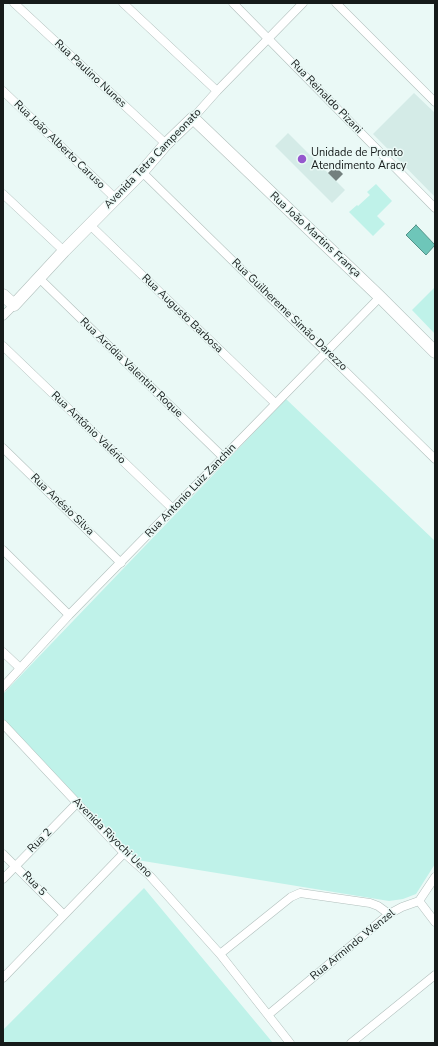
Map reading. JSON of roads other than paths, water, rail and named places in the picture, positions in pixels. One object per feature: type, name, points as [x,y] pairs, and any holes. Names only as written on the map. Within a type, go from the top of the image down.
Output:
[{"type":"main road","name":"Avenida Tetra Campeonato","points":[[14,305],[115,198],[142,172],[166,144],[193,118]]},
{"type":"main road","name":"Rua João Martins França","points":[[193,118],[380,297],[435,352]]},
{"type":"main road","points":[[3,295],[14,305]]},
{"type":"street","name":"Rua Paulino Nunes","points":[[14,3],[166,144]]},
{"type":"street","points":[[124,3],[217,91]]},
{"type":"street","name":"Rua Reinaldo Pizani","points":[[233,3],[269,38],[385,159],[435,208]]},
{"type":"street","name":"Avenida Tetra Campeonato","points":[[193,118],[302,3]]},
{"type":"street","points":[[336,3],[435,102]]},
{"type":"street","name":"Rua João Alberto Caruso","points":[[3,91],[115,198]]},
{"type":"street","name":"Rua Guilhereme Simão Darezzo","points":[[142,172],[435,459]]},
{"type":"street","points":[[3,194],[64,251]]},
{"type":"street","name":"Rua Augusto Barbosa","points":[[90,225],[275,403]]},
{"type":"street","name":"Rua Arcídia Valentim Roque","points":[[39,278],[223,457]]},
{"type":"street","name":"Rua Antonio Luiz Zanchin","points":[[3,687],[69,615],[122,563],[275,403],[380,297]]},
{"type":"street","name":"Avenida Tetra Campeonato","points":[[3,316],[14,305]]},
{"type":"street","name":"Rua Antõnio Valério","points":[[3,346],[173,509]]},
{"type":"street","name":"Rua Anésio Silva","points":[[3,448],[122,563]]},
{"type":"street","points":[[3,550],[69,615]]},
{"type":"street","points":[[3,652],[20,668]]},
{"type":"street","name":"Avenida Riyochi Ueno","points":[[3,724],[124,853],[150,876],[220,954],[290,1043]]},
{"type":"street","name":"Rua 2","points":[[3,878],[77,804]]},
{"type":"street","points":[[3,978],[124,853]]},
{"type":"street","name":"Rua 5","points":[[3,854],[64,915]]},
{"type":"street","points":[[435,877],[419,901],[435,922]]},
{"type":"street","points":[[220,954],[234,941],[291,897],[300,893],[365,902],[378,906],[389,914]]},
{"type":"street","name":"Rua Armindo Wenzel","points":[[268,1015],[389,914],[402,907],[419,901]]},
{"type":"street","points":[[351,1043],[435,975]]},
{"type":"place","name":"Unidade de Pronto Atendimento Aracy","points":[[302,159]]}]
